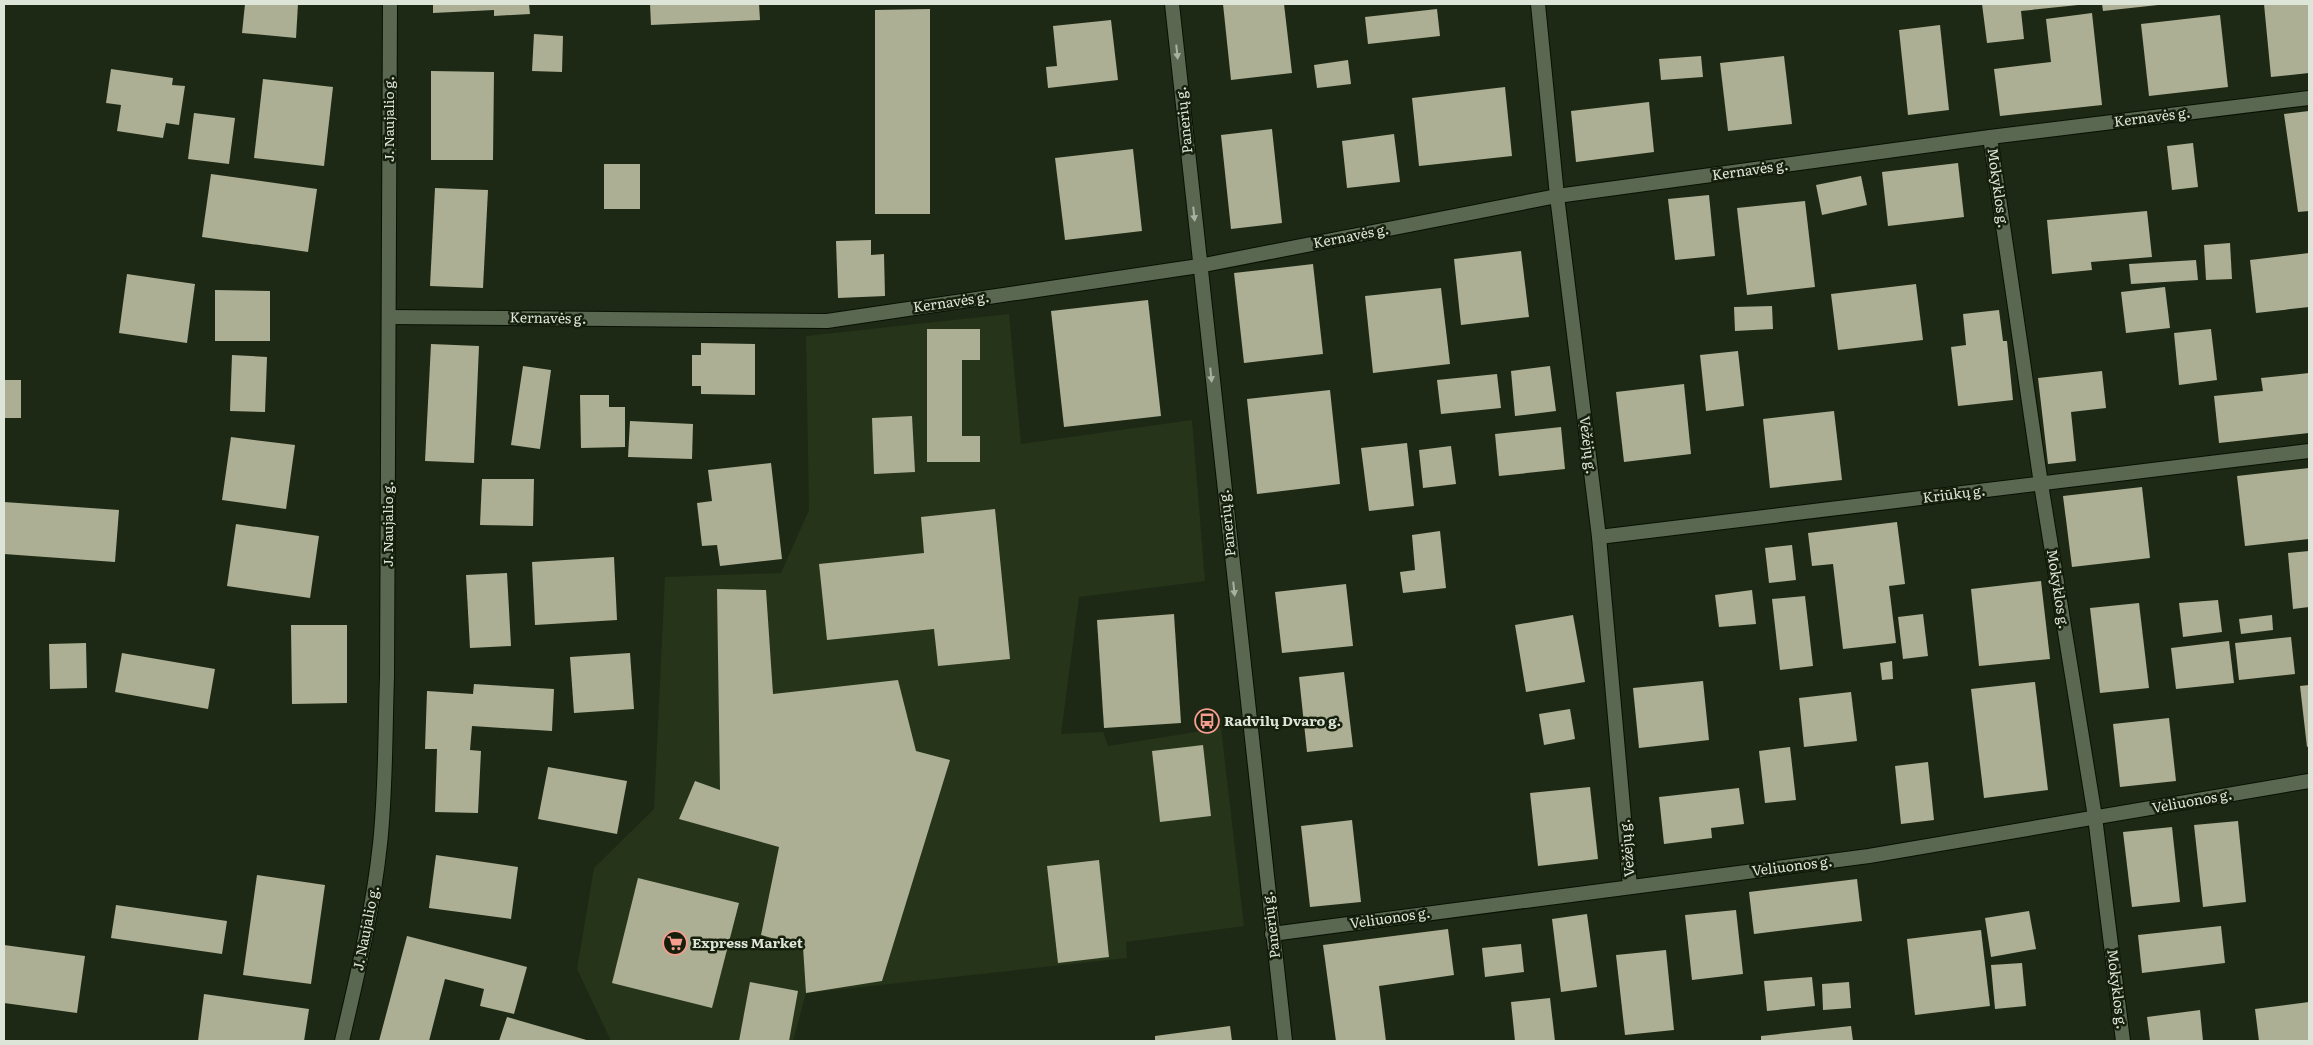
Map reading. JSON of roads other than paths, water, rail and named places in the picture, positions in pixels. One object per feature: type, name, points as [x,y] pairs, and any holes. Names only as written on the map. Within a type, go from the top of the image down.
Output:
[{"type":"street","name":"J. Naujalio g.","points":[[342,1041],[371,914],[380,842],[387,677],[390,4]]},
{"type":"street","name":"Panerių g.","points":[[1172,4],[1199,266],[1285,1041]]},
{"type":"street","name":"Vežėjų g.","points":[[1538,4],[1557,196],[1599,537],[1630,886]]},
{"type":"street","name":"Kernavės g.","points":[[389,317],[827,321],[1199,266],[1557,196],[1990,137],[2309,98]]},
{"type":"street","name":"Mokyklos g.","points":[[1990,137],[2041,484],[2095,818],[2123,1041]]},
{"type":"street","name":"Kriūkų g.","points":[[1599,537],[2309,451]]},
{"type":"street","name":"Veliuonos g.","points":[[1272,934],[1869,856],[2309,781]]},
{"type":"place","name":"Radvilų Dvaro g.","points":[[1207,721]]},
{"type":"place","name":"Express Market","points":[[675,943]]}]
